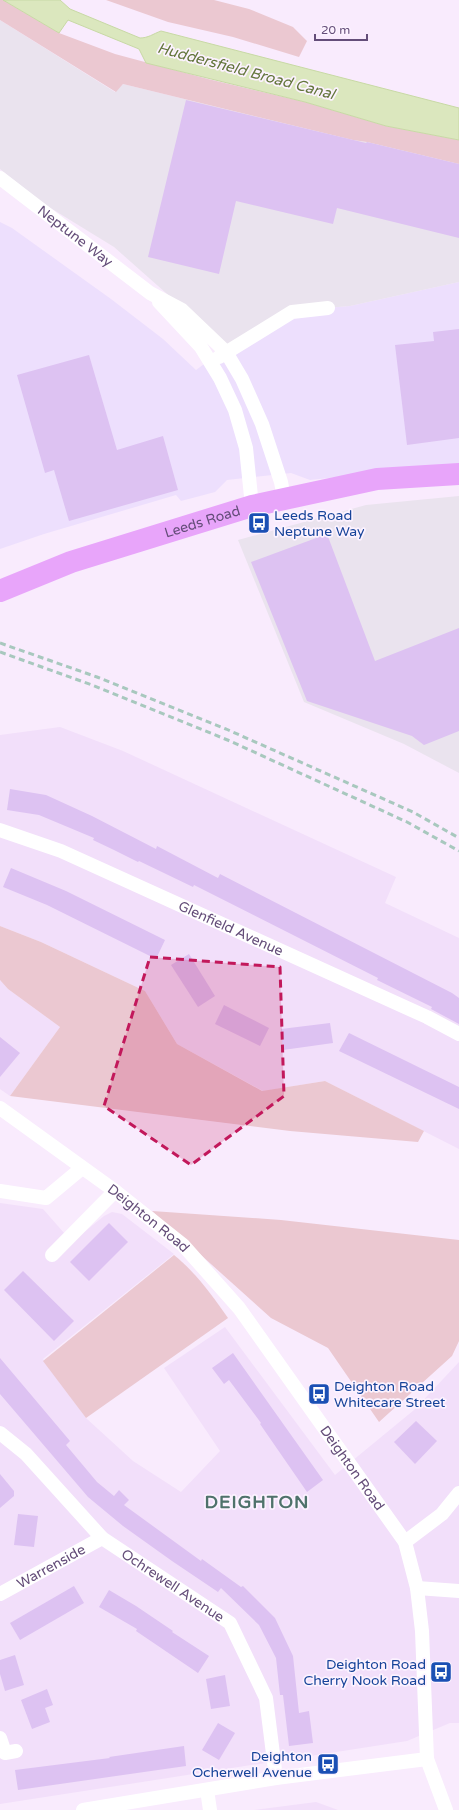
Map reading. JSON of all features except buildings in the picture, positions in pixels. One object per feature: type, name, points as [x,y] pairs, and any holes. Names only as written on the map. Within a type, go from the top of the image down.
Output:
[{"type":"main road","name":"Leeds Road","points":[[0,591],[71,562],[252,506],[377,479],[459,474]]},
{"type":"street","name":"Neptune Way","points":[[0,178],[150,293],[201,347],[220,378],[232,403],[246,448],[252,506]]},
{"type":"street","name":"Neptune Way","points":[[150,293],[182,310],[226,352],[242,379],[262,424],[281,482],[284,498]]},
{"type":"street","points":[[226,352],[292,312],[328,308]]},
{"type":"street","name":"Neptune Way","points":[[226,352],[218,357],[236,390],[232,403]]},
{"type":"street","name":"Glenfield Avenue","points":[[0,830],[61,851],[427,1017],[459,1034]]},
{"type":"street","name":"Deighton Road","points":[[0,1108],[115,1191],[183,1245],[239,1308],[405,1542],[417,1588],[422,1631],[427,1759],[446,1810]]},
{"type":"street","points":[[0,1191],[46,1198],[82,1168]]},
{"type":"street","points":[[52,1255],[115,1191]]},
{"type":"street","name":"Ochrewell Avenue","points":[[0,1433],[26,1454],[102,1538],[230,1623],[266,1698],[276,1778]]},
{"type":"street","points":[[405,1542],[442,1514],[459,1493]]},
{"type":"street","name":"Warrenside","points":[[0,1594],[102,1538]]},
{"type":"street","points":[[417,1588],[459,1591]]},
{"type":"street","points":[[0,1738],[5,1753],[16,1751]]},
{"type":"street","points":[[83,1810],[276,1778],[427,1759]]},
{"type":"street","points":[[207,1790],[210,1810]]},
{"type":"highlighted area","points":[[150,957],[280,967],[284,1096],[191,1165],[104,1106]]},
{"type":"shaded area","points":[[0,0],[3,0],[59,33],[115,54],[208,79],[305,102],[386,126],[459,140],[459,164],[353,140],[123,84],[116,92],[0,20]]},
{"type":"shaded area","points":[[106,0],[214,0],[249,9],[293,27],[307,41],[299,57],[233,37],[168,22]]},
{"type":"shaded area","points":[[0,20],[115,92],[123,84],[353,140],[459,164],[459,282],[350,306],[290,311],[227,347],[114,247],[44,204],[0,169]]},
{"type":"shaded area","points":[[0,222],[12,228],[111,299],[163,339],[196,370],[227,347],[290,311],[350,306],[459,282],[459,464],[310,480],[291,473],[227,480],[215,492],[181,501],[176,495],[44,534],[0,549]]},
{"type":"shaded area","points":[[459,496],[459,773],[404,744],[304,702],[238,540],[366,505]]},
{"type":"shaded area","points":[[60,727],[123,751],[396,877],[385,903],[459,938],[459,1149],[325,1081],[263,1091],[177,1044],[145,991],[41,942],[0,926],[0,735]]},
{"type":"shaded area","points":[[0,926],[41,942],[145,991],[177,1044],[262,1091],[325,1081],[424,1131],[418,1142],[290,1131],[10,1096],[60,1027],[8,989],[0,980]]},
{"type":"shaded area","points":[[0,980],[8,989],[60,1027],[10,1096],[0,1089]]},
{"type":"shaded area","points":[[0,1203],[43,1209],[72,1242],[104,1216],[112,1212],[122,1214],[174,1254],[43,1359],[86,1418],[133,1461],[181,1492],[220,1451],[164,1368],[225,1327],[335,1475],[414,1410],[459,1362],[459,1723],[450,1723],[407,1741],[0,1804]]},
{"type":"shaded area","points":[[152,1211],[281,1220],[459,1240],[459,1341],[452,1356],[379,1422],[328,1348],[271,1318]]},
{"type":"shaded area","points":[[174,1255],[197,1277],[228,1318],[86,1418],[43,1361]]},
{"type":"shaded area","points":[[316,1802],[338,1810],[254,1810]]},
{"type":"water","name":"Huddersfield Broad Canal","points":[[3,0],[60,0],[70,9],[140,38],[148,37],[161,31],[459,108],[459,140],[386,126],[305,102],[146,63],[139,49],[68,20],[59,33]]},
{"type":"railway","points":[[0,643],[97,677],[226,729],[413,812],[459,838]]},
{"type":"railway","points":[[0,652],[92,685],[230,741],[407,822],[459,851]]},
{"type":"place","name":"Leeds Road Neptune Way","points":[[259,523]]},
{"type":"place","name":"Deighton Road Whitecare Street","points":[[319,1394]]},
{"type":"place","name":"Deighton Road Cherry Nook Road","points":[[441,1672]]},
{"type":"place","name":"Deighton Ocherwell Avenue","points":[[328,1764]]},
{"type":"district","name":"DEIGHTON","points":[[257,1502]]}]
